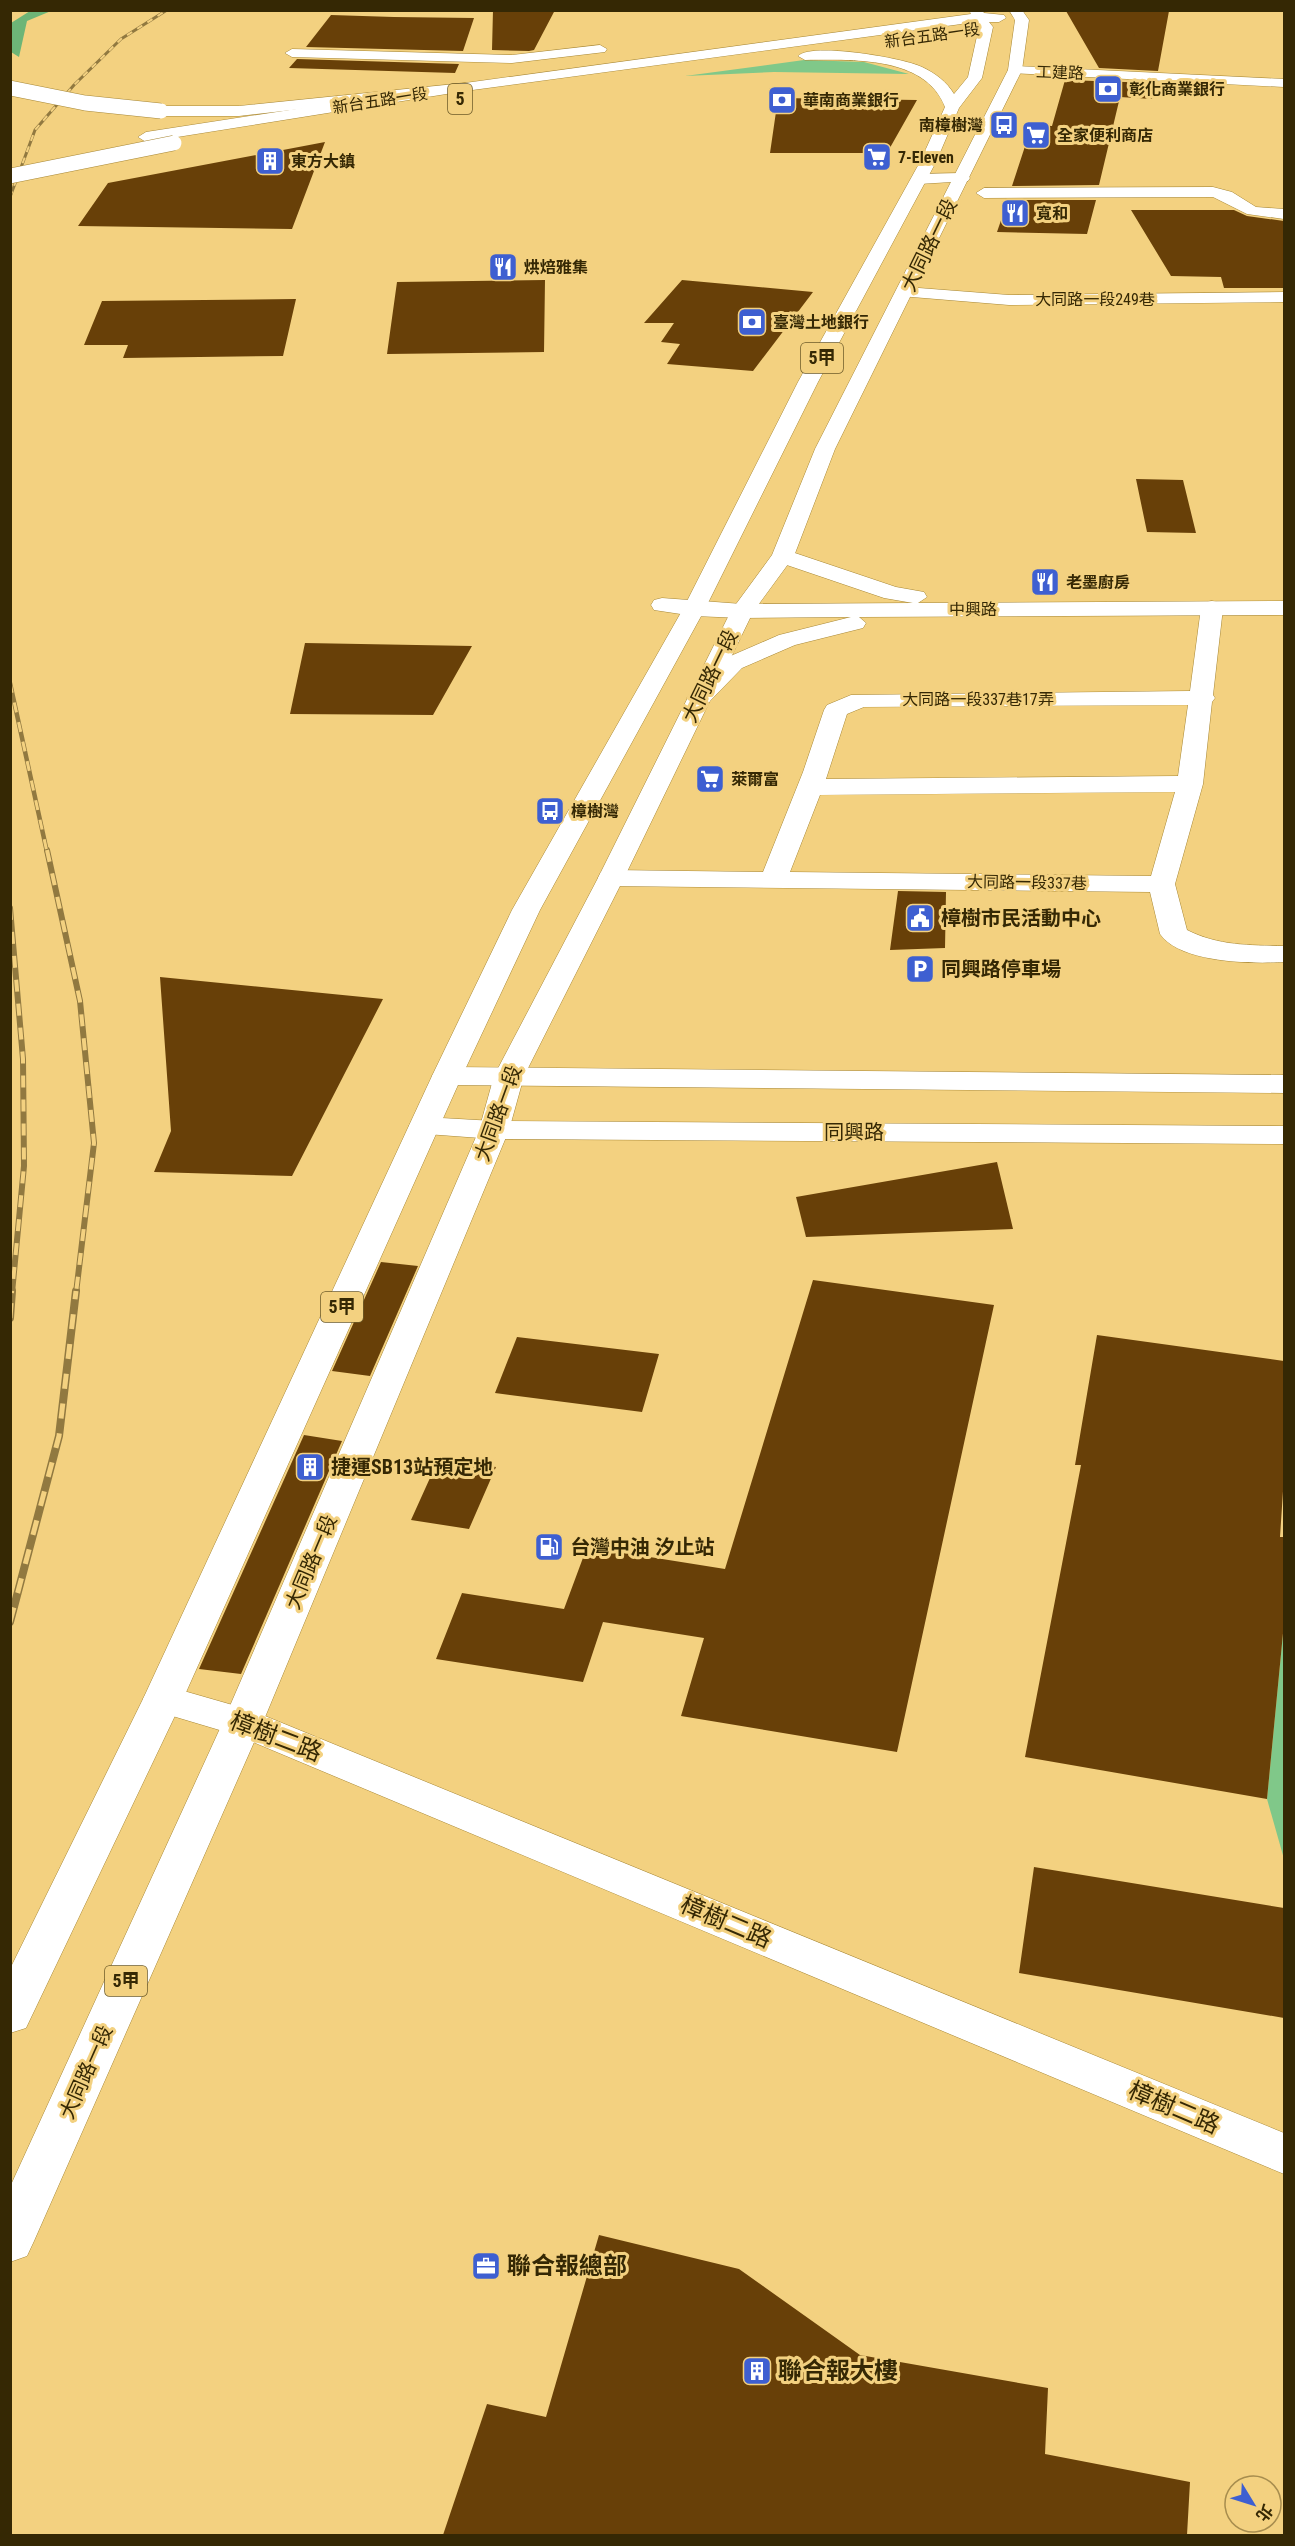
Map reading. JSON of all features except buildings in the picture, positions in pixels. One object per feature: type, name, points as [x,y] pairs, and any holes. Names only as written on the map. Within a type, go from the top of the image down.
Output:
[{"type":"main road","name":"新台五路一段","points":[[10,163],[146,137],[465,87],[980,18],[1018,15]]},
{"type":"main road","name":"大同路一段","points":[[10,2015],[163,1699],[447,1076],[526,910],[678,607],[801,447],[906,292],[1016,70],[1018,15]]},
{"type":"main road","name":"新台五路一段","points":[[10,176],[174,143],[496,93],[780,57],[980,18]]},
{"type":"main road","name":"大同路一段","points":[[10,2241],[243,1722],[494,1130],[509,1076],[568,957],[611,878],[741,611],[783,556],[801,447],[808,382],[919,179],[952,107],[975,78],[980,18]]},
{"type":"main road","points":[[292,54],[512,59],[600,49]]},
{"type":"main road","points":[[780,57],[844,56],[903,64],[944,90],[952,107]]},
{"type":"main road","name":"工建路","points":[[1016,70],[1284,83]]},
{"type":"main road","points":[[10,88],[89,105],[161,111],[239,111],[465,87]]},
{"type":"main road","points":[[919,179],[962,178]]},
{"type":"main road","points":[[984,193],[1213,192],[1226,195],[1233,204],[1247,210],[1284,214]]},
{"type":"main road","name":"大同路一段249巷","points":[[906,292],[1010,300],[1284,297]]},
{"type":"main road","points":[[783,556],[892,593],[992,609]]},
{"type":"main road","name":"中興路","points":[[678,607],[741,611],[1284,608]]},
{"type":"main road","points":[[1212,608],[1203,698],[1190,784],[1162,884],[1174,934],[1198,948],[1246,955],[1284,954]]},
{"type":"main road","points":[[699,698],[734,663],[787,640],[854,623],[992,609]]},
{"type":"main road","name":"大同路一段337巷17弄","points":[[773,880],[811,787],[836,710],[860,700],[1203,698]]},
{"type":"main road","points":[[811,787],[1190,784]]},
{"type":"main road","name":"大同路一段337巷","points":[[611,878],[1162,884]]},
{"type":"main road","points":[[447,1076],[1284,1084]]},
{"type":"main road","name":"同興路","points":[[424,1126],[494,1130],[1284,1135]]},
{"type":"main road","name":"樟樹二路","points":[[163,1699],[243,1722],[1284,2154]]},
{"type":"green space","points":[[30,11],[51,11],[27,21],[19,57],[11,52],[11,23]]},
{"type":"green space","points":[[804,60],[864,62],[909,74],[774,72],[685,76]]},
{"type":"green space","points":[[1284,1623],[1284,1859],[1267,1799]]},
{"type":"railway","points":[[10,197],[35,130],[74,85],[121,39],[167,10]]},
{"type":"railway","points":[[10,683],[47,852]]},
{"type":"railway","points":[[47,850],[80,1001],[94,1143],[76,1293]]},
{"type":"railway","points":[[10,908],[23,1059],[24,1166],[12,1293]]},
{"type":"railway","points":[[10,1318],[12,1291]]},
{"type":"railway","points":[[10,1622],[59,1436],[76,1291]]},
{"type":"place","name":"彰化商業銀行","points":[[1108,89]]},
{"type":"place","name":"華南商業銀行","points":[[782,100]]},
{"type":"place","name":"南樟樹灣","points":[[1004,125]]},
{"type":"place","name":"全家便利商店","points":[[1036,135]]},
{"type":"place","name":"7-Eleven","points":[[877,157]]},
{"type":"place","name":"東方大鎮","points":[[270,161]]},
{"type":"place","name":"寬和","points":[[1015,213]]},
{"type":"place","name":"烘焙雅集","points":[[503,267]]},
{"type":"place","name":"臺灣土地銀行","points":[[752,322]]},
{"type":"place","name":"老墨廚房","points":[[1045,582]]},
{"type":"place","name":"萊爾富","points":[[710,779]]},
{"type":"place","name":"樟樹灣","points":[[550,811]]},
{"type":"place","name":"樟樹市民活動中心","points":[[920,918]]},
{"type":"place","name":"同興路停車場","points":[[920,969]]},
{"type":"place","name":"捷運SB13站預定地","points":[[310,1467]]},
{"type":"place","name":"台灣中油 汐止站","points":[[549,1547]]},
{"type":"place","name":"聯合報總部","points":[[486,2266]]},
{"type":"place","name":"聯合報大樓","points":[[757,2371]]}]
